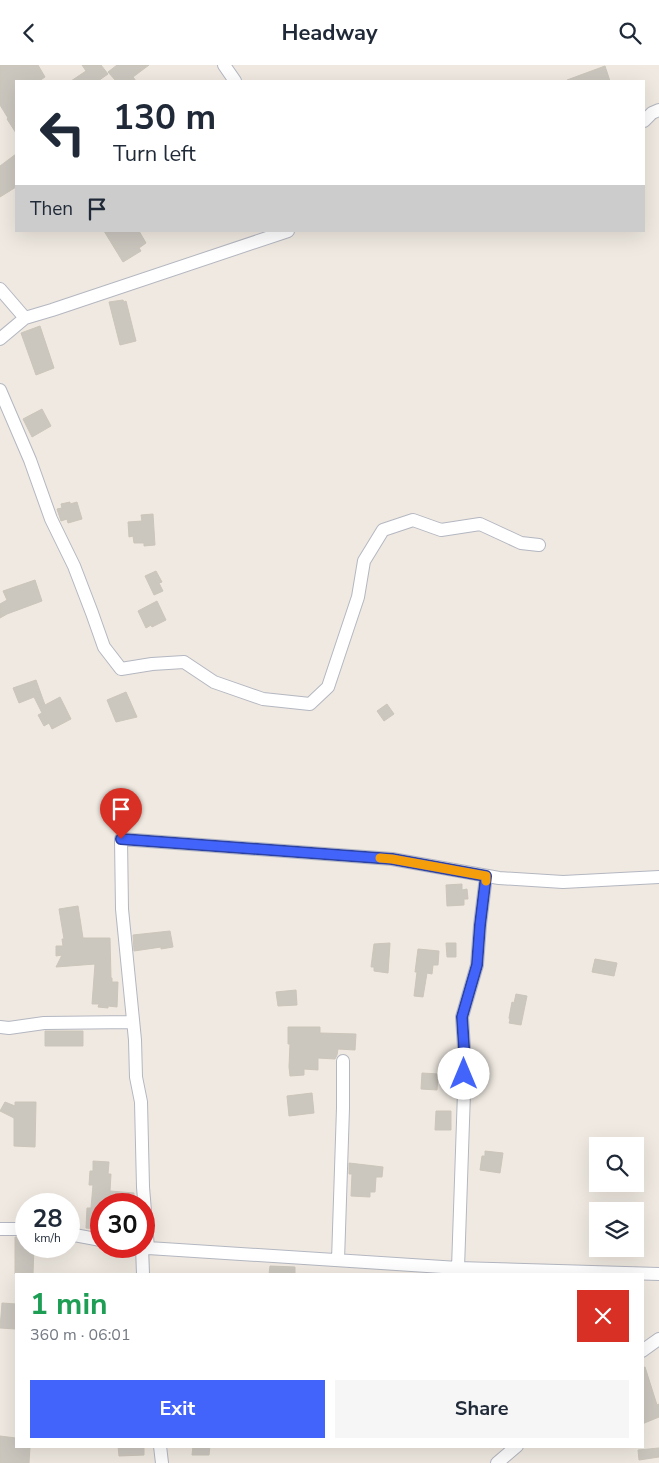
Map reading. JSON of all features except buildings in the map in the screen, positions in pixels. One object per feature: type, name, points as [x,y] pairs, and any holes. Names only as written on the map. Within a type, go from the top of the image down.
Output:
[{"type":"street","points":[[224,65],[234,80]]},
{"type":"street","points":[[645,120],[659,109]]},
{"type":"street","points":[[0,339],[25,318],[285,232]]},
{"type":"street","points":[[0,289],[25,318]]},
{"type":"street","points":[[0,390],[30,461],[51,519],[74,566],[104,647],[121,669],[152,664],[184,662],[214,682],[263,699],[310,704],[328,687],[358,597],[364,561],[383,531],[413,520],[441,530],[480,524],[522,543],[539,545]]},
{"type":"street","points":[[143,1193],[141,1102],[136,1077],[134,1021],[122,909],[121,839],[392,859],[499,878],[563,882],[659,877]]},
{"type":"street","points":[[458,1268],[465,1063],[462,1017],[477,965],[486,876]]},
{"type":"street","points":[[0,1027],[9,1028],[44,1023],[134,1021]]},
{"type":"street","points":[[338,1260],[343,1061]]},
{"type":"street","points":[[0,1229],[15,1229]]},
{"type":"street","points":[[155,1248],[458,1268],[626,1273]]},
{"type":"street","points":[[142,1258],[143,1273]]},
{"type":"street","points":[[644,1274],[659,1274]]},
{"type":"street","points":[[644,1350],[659,1339]]},
{"type":"street","points":[[160,1448],[162,1463]]},
{"type":"street","points":[[497,1463],[515,1448]]},
{"type":"slow traffic","points":[[380,858],[486,876],[486,881]]},
{"type":"route","points":[[121,839],[392,859],[486,876],[477,965],[462,1017],[464,1074]]}]
